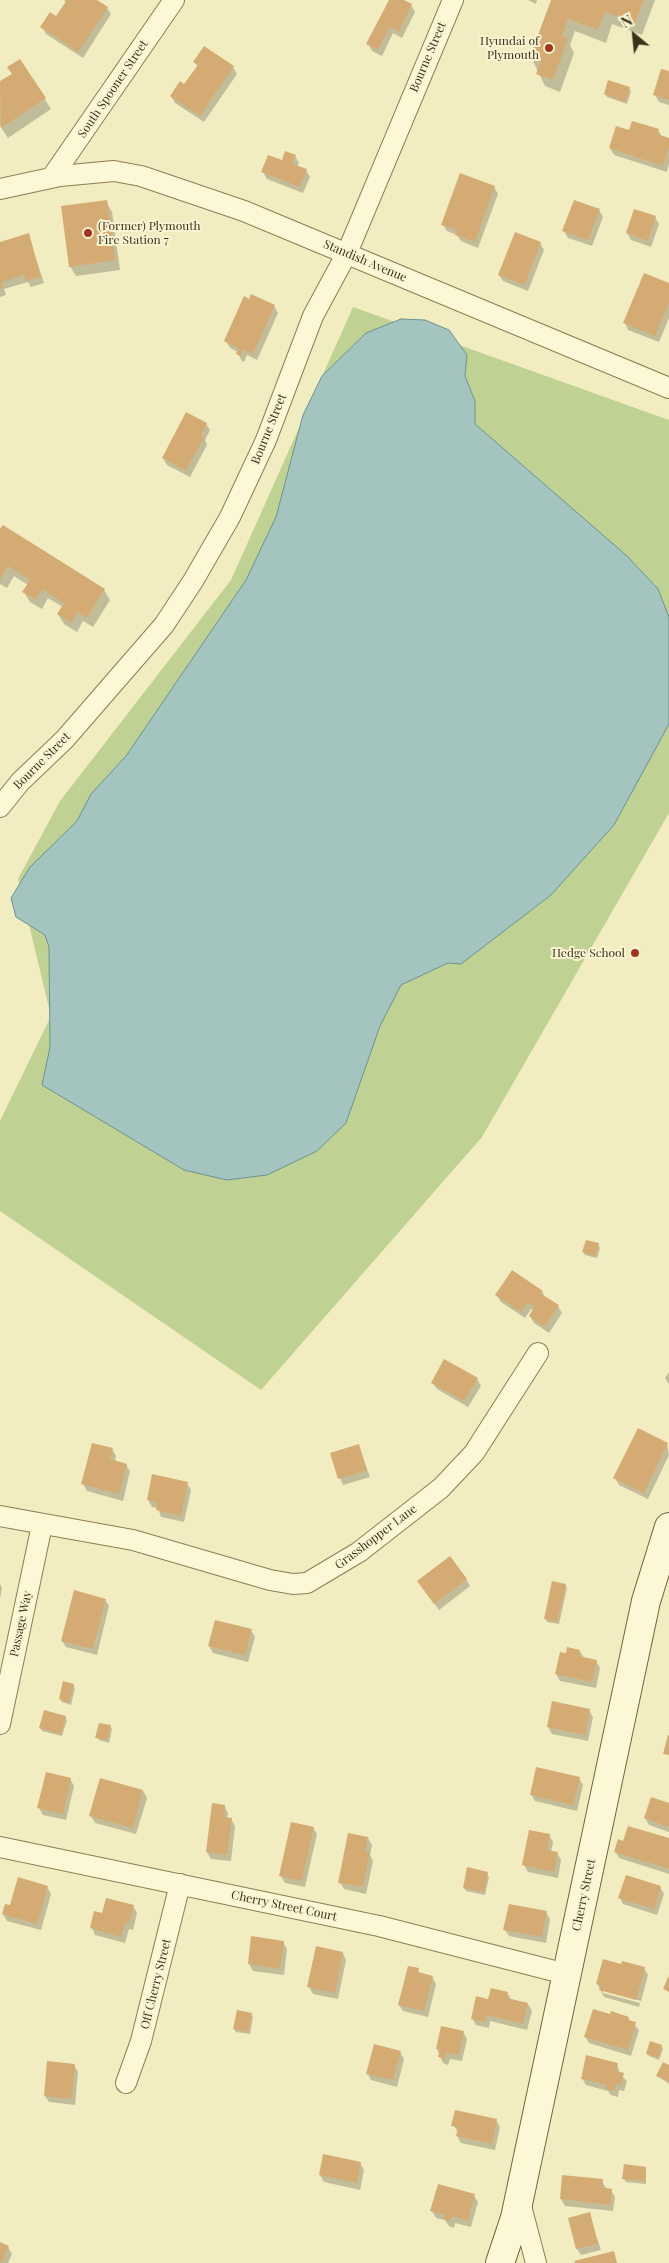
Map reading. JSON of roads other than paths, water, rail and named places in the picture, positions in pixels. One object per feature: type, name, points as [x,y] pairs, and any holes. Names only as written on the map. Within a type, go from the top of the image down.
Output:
[{"type":"main road","name":"Cherry Street","points":[[500,2263],[519,2199],[646,1601],[669,1528]]},
{"type":"street","name":"South Spooner Street","points":[[52,177],[174,0]]},
{"type":"street","name":"Bourne Street","points":[[0,807],[20,782],[65,739],[164,625],[193,581],[230,517],[266,440],[313,316],[347,253],[453,0]]},
{"type":"street","name":"Standish Avenue","points":[[0,189],[52,177],[114,171],[141,176],[244,212],[347,253],[669,388]]},
{"type":"street","name":"Grasshopper Lane","points":[[0,1516],[134,1540],[270,1580],[293,1584],[307,1583],[360,1552],[440,1488],[474,1453],[538,1353]]},
{"type":"street","name":"Passage Way","points":[[0,1724],[42,1525]]},
{"type":"street","name":"Cherry Street Court","points":[[0,1847],[379,1926],[566,1974]]},
{"type":"street","name":"Off Cherry Street","points":[[126,2083],[141,2041],[180,1884]]},
{"type":"street","points":[[519,2199],[536,2263]]},
{"type":"water","points":[[401,319],[425,320],[449,330],[467,355],[465,376],[475,401],[475,424],[627,556],[658,589],[669,617],[669,724],[614,825],[551,895],[461,964],[448,963],[401,985],[380,1026],[346,1123],[317,1151],[267,1175],[227,1180],[184,1170],[42,1085],[50,1047],[49,947],[45,935],[16,917],[11,898],[30,867],[77,821],[91,794],[126,756],[246,580],[276,517],[303,415],[322,376],[366,333]]},
{"type":"place","name":"Hyundai of Plymouth","points":[[549,48]]},
{"type":"place","name":"(Former) Plymouth Fire Station 7","points":[[88,233]]},
{"type":"place","name":"Hedge School","points":[[635,953]]}]
